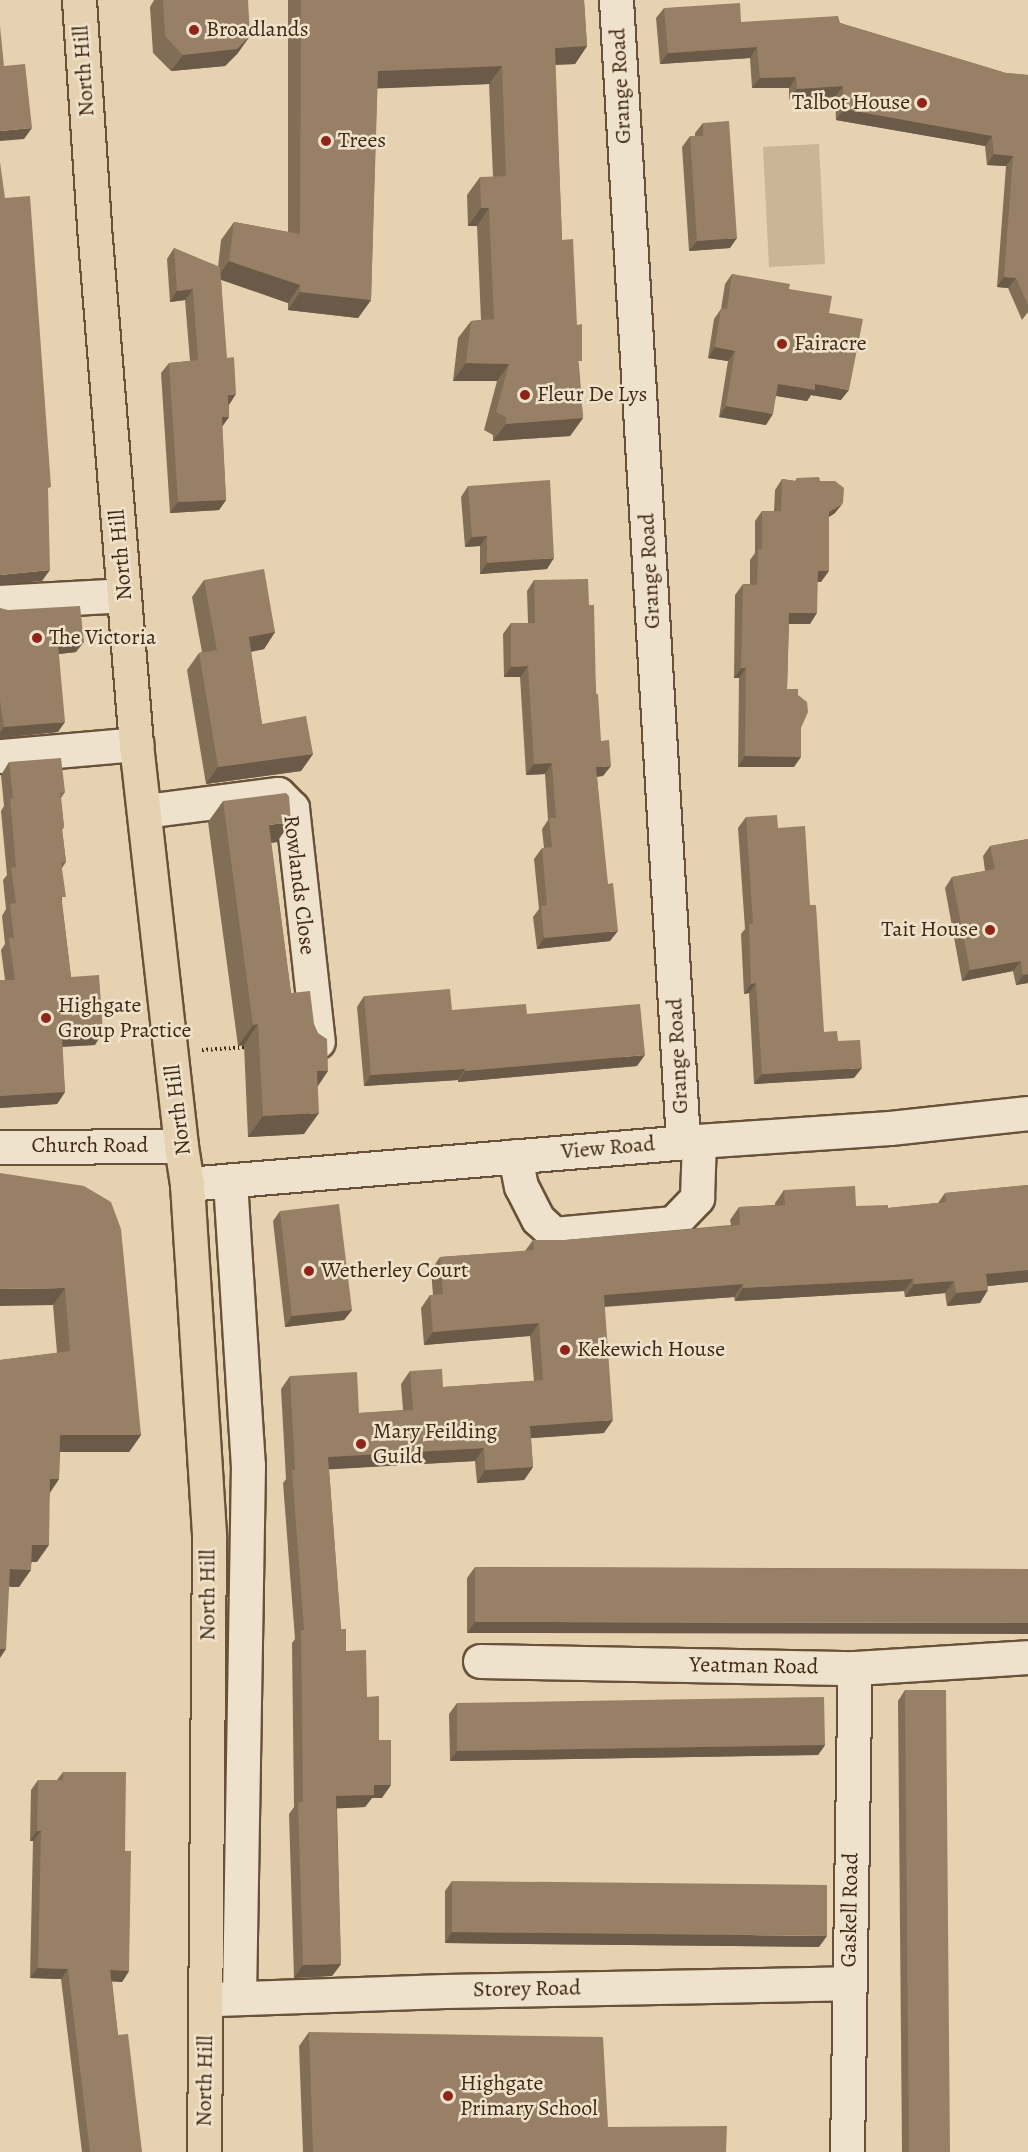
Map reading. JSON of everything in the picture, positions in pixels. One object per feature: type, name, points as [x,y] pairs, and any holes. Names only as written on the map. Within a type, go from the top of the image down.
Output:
[{"type":"main road","name":"North Hill","points":[[79,0],[95,239],[136,744],[181,1146],[188,1184],[208,1535],[207,2000],[204,2152]]},
{"type":"street","name":"Grange Road","points":[[515,1156],[521,1186],[538,1219],[554,1234],[673,1223],[697,1198],[691,1141],[616,0]]},
{"type":"street","points":[[0,602],[124,595]]},
{"type":"street","points":[[0,756],[136,744]]},
{"type":"street","name":"Rowlands Close","points":[[145,811],[278,794],[292,808],[318,1042]]},
{"type":"street","name":"View Road","points":[[188,1184],[691,1141],[890,1128],[1028,1113]]},
{"type":"street","name":"Church Road","points":[[0,1147],[181,1146]]},
{"type":"street","name":"North Hill","points":[[230,1181],[248,1465],[239,1998]]},
{"type":"street","name":"Yeatman Road","points":[[480,1661],[855,1668],[1028,1657]]},
{"type":"street","name":"Gaskell Road","points":[[847,2152],[855,1668]]},
{"type":"street","name":"Storey Road","points":[[207,2000],[445,1990],[848,1983]]},
{"type":"path","points":[[171,1052],[259,1047]]},
{"type":"shaded area","points":[[819,144],[825,264],[769,267],[763,147]]},
{"type":"building","name":"Broadlands","points":[[163,0],[248,0],[250,36],[237,49],[183,55],[165,36]]},
{"type":"building","name":"Trees","points":[[301,0],[584,0],[587,46],[555,48],[562,240],[573,239],[577,325],[582,324],[582,361],[578,361],[583,418],[506,424],[506,417],[496,412],[509,364],[466,363],[471,321],[494,319],[489,208],[481,208],[480,177],[506,176],[502,66],[378,71],[371,300],[300,292],[300,285],[229,261],[234,222],[300,234]]},
{"type":"building","points":[[740,3],[741,22],[838,16],[840,23],[1006,73],[1028,75],[1028,305],[1016,278],[1004,277],[1013,156],[994,154],[992,136],[844,109],[843,86],[797,89],[796,77],[760,78],[757,47],[668,53],[664,8]]},
{"type":"building","points":[[0,26],[4,66],[25,64],[32,128],[0,131]]},
{"type":"building","points":[[729,121],[737,238],[697,241],[690,136],[703,136],[703,123]]},
{"type":"building","points":[[0,162],[5,198],[30,196],[51,487],[48,488],[50,570],[0,575]]},
{"type":"building","points":[[174,248],[220,267],[227,358],[234,357],[236,394],[228,395],[229,417],[222,417],[226,500],[178,502],[169,363],[198,360],[193,289],[177,291]]},
{"type":"building","name":"Fairacre","points":[[732,274],[790,284],[789,289],[832,296],[829,313],[863,319],[849,390],[815,384],[815,390],[778,384],[773,414],[726,406],[735,351],[715,347],[721,308],[727,309]]},
{"type":"building","points":[[819,477],[820,481],[835,481],[844,488],[843,503],[829,512],[829,571],[818,571],[817,613],[789,613],[787,689],[798,689],[798,695],[807,702],[808,712],[801,728],[801,757],[745,756],[746,668],[741,668],[743,584],[757,585],[758,549],[762,549],[762,511],[781,511],[782,479],[796,481],[797,478]]},
{"type":"building","points":[[550,480],[554,558],[487,563],[487,536],[472,537],[468,486]]},
{"type":"building","points":[[264,569],[275,632],[249,637],[262,724],[306,716],[313,754],[218,767],[199,653],[217,650],[204,580]]},
{"type":"building","points":[[588,579],[589,605],[594,605],[596,694],[598,694],[601,741],[609,740],[611,766],[596,767],[608,884],[613,883],[618,931],[544,938],[541,906],[547,905],[542,848],[552,847],[549,818],[556,818],[552,763],[534,764],[528,666],[511,667],[511,623],[535,623],[534,580]]},
{"type":"building","points":[[80,606],[84,642],[58,644],[65,722],[4,727],[0,700],[0,608],[8,610]]},
{"type":"building","points":[[61,758],[65,792],[60,793],[66,862],[61,862],[66,897],[61,897],[71,977],[99,975],[103,1032],[62,1035],[65,1092],[0,1096],[0,980],[15,980],[9,938],[14,938],[10,904],[16,903],[11,868],[16,867],[9,762]]},
{"type":"building","points":[[286,793],[289,796],[291,822],[269,825],[291,993],[310,991],[314,1024],[318,1033],[327,1039],[328,1071],[317,1071],[319,1113],[263,1116],[258,1024],[253,1025],[223,801]]},
{"type":"building","points":[[777,815],[778,828],[805,826],[810,905],[816,905],[824,1032],[837,1031],[838,1041],[860,1040],[862,1068],[762,1074],[756,983],[751,984],[749,924],[753,923],[746,817]]},
{"type":"building","name":"Tait House","points":[[1028,839],[1028,974],[1023,975],[1021,961],[970,970],[952,877],[995,869],[990,846]]},
{"type":"building","points":[[450,989],[452,1010],[526,1004],[527,1014],[640,1004],[645,1055],[465,1071],[465,1069],[371,1075],[364,996]]},
{"type":"building","points":[[0,1173],[84,1186],[111,1202],[121,1229],[141,1435],[60,1435],[59,1479],[50,1479],[49,1545],[32,1545],[31,1570],[10,1569],[6,1649],[0,1649],[0,1360],[70,1351],[65,1288],[0,1289]]},
{"type":"building","points":[[1028,1185],[1028,1270],[986,1274],[988,1290],[956,1293],[954,1281],[914,1284],[913,1279],[743,1288],[743,1284],[604,1295],[613,1420],[530,1426],[533,1467],[485,1470],[484,1448],[328,1457],[341,1629],[346,1629],[346,1651],[366,1650],[367,1697],[379,1696],[379,1740],[391,1740],[391,1785],[374,1785],[374,1795],[336,1796],[341,1964],[303,1965],[298,1802],[303,1802],[301,1630],[304,1630],[292,1470],[295,1470],[290,1376],[357,1372],[359,1413],[413,1410],[410,1371],[442,1369],[443,1387],[543,1380],[539,1323],[433,1332],[430,1295],[443,1294],[440,1257],[534,1250],[533,1240],[565,1240],[740,1225],[739,1207],[785,1205],[784,1190],[855,1186],[856,1206],[888,1205],[888,1208],[946,1202],[945,1193]]},
{"type":"building","name":"Wetherley Court","points":[[339,1204],[352,1310],[292,1316],[280,1211]]},
{"type":"building","points":[[475,1567],[1028,1569],[1028,1623],[475,1622]]},
{"type":"building","points":[[905,1690],[946,1690],[950,2152],[909,2152]]},
{"type":"building","points":[[824,1697],[825,1745],[457,1751],[457,1703]]},
{"type":"building","points":[[63,1772],[126,1772],[125,1851],[131,1851],[129,1971],[110,1970],[118,2035],[128,2034],[142,2152],[90,2152],[68,1969],[38,1968],[41,1831],[37,1831],[38,1780],[63,1780]]},
{"type":"building","points":[[452,1881],[827,1885],[827,1936],[452,1932]]},
{"type":"building","name":"Highgate Primary School","points":[[309,2032],[603,2037],[608,2127],[727,2126],[726,2152],[313,2152]]},
{"type":"place","name":"Broadlands","points":[[194,30]]},
{"type":"place","name":"Talbot House","points":[[922,103]]},
{"type":"place","name":"Trees","points":[[326,141]]},
{"type":"place","name":"Fairacre","points":[[782,344]]},
{"type":"place","name":"Fleur De Lys","points":[[525,395]]},
{"type":"place","name":"The Victoria","points":[[37,638]]},
{"type":"place","name":"Tait House","points":[[990,930]]},
{"type":"place","name":"Highgate Group Practice","points":[[46,1018]]},
{"type":"place","name":"Wetherley Court","points":[[309,1271]]},
{"type":"place","name":"Kekewich House","points":[[565,1350]]},
{"type":"place","name":"Mary Feilding Guild","points":[[361,1444]]},
{"type":"place","name":"Highgate Primary School","points":[[448,2096]]}]
